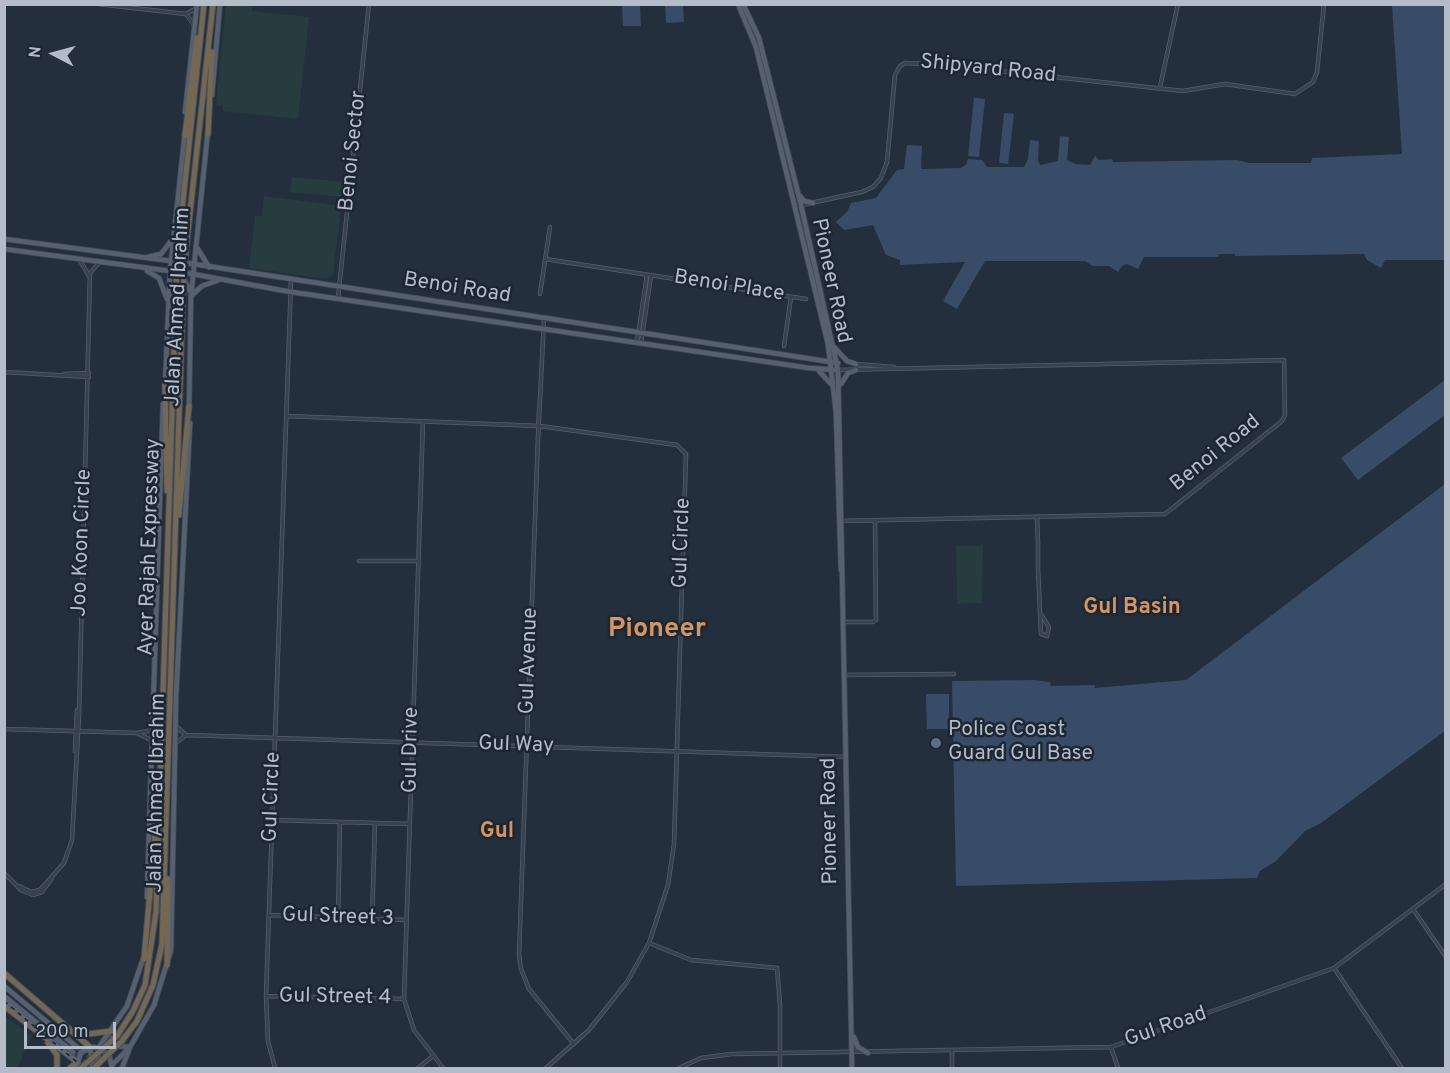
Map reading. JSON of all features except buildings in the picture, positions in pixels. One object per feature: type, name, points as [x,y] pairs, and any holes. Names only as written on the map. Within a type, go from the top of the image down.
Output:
[{"type":"highway","points":[[185,135],[204,4]]},
{"type":"highway","name":"Ayer Rajah Expressway","points":[[81,1068],[133,1011],[149,970],[157,890],[172,286],[204,4]]},
{"type":"highway","name":"Ayer Rajah Expressway","points":[[94,1068],[122,1041],[137,1021],[159,966],[166,866],[167,733],[183,293],[213,4]]},
{"type":"highway","points":[[208,134],[212,63],[210,38]]},
{"type":"highway","points":[[165,384],[164,443],[168,501]]},
{"type":"highway","points":[[175,541],[189,406]]},
{"type":"highway","points":[[144,959],[160,781]]},
{"type":"highway","points":[[166,866],[169,891],[167,965]]},
{"type":"highway","points":[[4,973],[90,1047]]},
{"type":"highway","points":[[4,1006],[46,1039],[74,1066]]},
{"type":"highway","points":[[69,1030],[80,1034],[114,1034]]},
{"type":"highway","points":[[46,1039],[57,1055],[57,1068]]},
{"type":"main road","name":"Jalan Ahmad Ibrahim","points":[[99,1047],[114,1034],[134,991],[144,959],[154,723],[160,446],[168,305],[179,267],[172,245],[197,4]]},
{"type":"main road","name":"Jalan Ahmad Ibrahim","points":[[113,1066],[130,1047],[154,1005],[167,965],[173,932],[175,746],[189,456],[191,296],[220,4]]},
{"type":"main road","name":"Pioneer Road","points":[[738,4],[756,47],[799,206],[828,344],[834,390],[841,521]]},
{"type":"main road","name":"Pioneer Road","points":[[743,4],[759,38],[798,192],[799,206],[804,217],[804,227]]},
{"type":"main road","points":[[798,192],[804,201],[813,202],[804,217]]},
{"type":"main road","points":[[130,257],[161,254],[169,246],[173,236]]},
{"type":"main road","name":"Pioneer Road","points":[[806,237],[838,363],[840,389],[852,1068]]},
{"type":"main road","name":"Benoi Road","points":[[4,239],[130,257],[179,267],[193,274],[291,292],[809,368],[838,370]]},
{"type":"main road","points":[[209,267],[196,244],[179,267],[191,296],[202,286],[222,279]]},
{"type":"main road","name":"Benoi Road","points":[[4,249],[134,267],[179,267],[194,264],[291,281],[838,363]]},
{"type":"main road","points":[[134,267],[159,278],[168,305]]},
{"type":"main road","points":[[815,360],[825,356],[828,344]]},
{"type":"main road","points":[[834,347],[856,367],[845,376],[840,389]]},
{"type":"main road","points":[[809,368],[823,372],[834,390]]},
{"type":"main road","points":[[4,986],[77,1047]]},
{"type":"main road","points":[[4,996],[73,1052]]},
{"type":"main road","points":[[852,1029],[856,1044],[868,1053]]},
{"type":"main road","points":[[114,1034],[115,1046],[130,1047],[122,1068]]},
{"type":"main road","points":[[90,1047],[94,1068]]},
{"type":"main road","points":[[74,1066],[81,1052],[90,1047],[99,1047],[109,1054],[113,1066]]},
{"type":"main road","points":[[94,1068],[99,1047]]},
{"type":"street","points":[[98,4],[186,14],[197,4]]},
{"type":"street","name":"Benoi Sector","points":[[338,298],[369,4]]},
{"type":"street","points":[[1178,4],[1160,87],[1189,91],[1232,84],[1283,94],[1295,94],[1305,89],[1317,72],[1324,4]]},
{"type":"street","points":[[186,14],[194,27]]},
{"type":"street","name":"Shipyard Road","points":[[799,206],[862,192],[873,187],[881,178],[887,162],[895,75],[900,66],[905,63],[1160,87]]},
{"type":"street","points":[[540,294],[550,227]]},
{"type":"street","name":"Benoi Place","points":[[545,259],[806,299]]},
{"type":"street","points":[[79,260],[90,278]]},
{"type":"street","points":[[90,278],[93,267],[101,262]]},
{"type":"street","name":"Benoi Place","points":[[639,342],[649,276]]},
{"type":"street","name":"Joo Koon Circle","points":[[4,873],[29,894],[36,895],[42,892],[64,863],[72,840],[89,375],[90,278]]},
{"type":"street","name":"Gul Circle","points":[[275,1068],[268,1041],[266,996],[291,281]]},
{"type":"street","points":[[784,346],[791,297]]},
{"type":"street","name":"Gul Avenue","points":[[544,319],[519,949],[521,969],[529,989],[574,1044]]},
{"type":"street","name":"Benoi Road","points":[[838,370],[856,367],[905,368],[1284,360],[1283,420],[1168,514],[841,521]]},
{"type":"street","name":"Benoi Road","points":[[838,363],[856,367]]},
{"type":"street","points":[[4,372],[89,375]]},
{"type":"street","name":"Gul Circle","points":[[286,416],[538,425],[677,445],[686,454],[674,844],[668,885],[649,943],[619,994],[574,1044],[546,1068]]},
{"type":"street","name":"Gul Drive","points":[[423,421],[404,999],[414,1030],[443,1068]]},
{"type":"street","points":[[1037,517],[1040,613],[1041,634],[1047,636],[1049,627],[1040,613]]},
{"type":"street","points":[[843,622],[873,622],[876,618],[875,521]]},
{"type":"street","points":[[359,561],[418,561]]},
{"type":"street","points":[[844,675],[954,674]]},
{"type":"street","points":[[136,733],[150,730],[154,723]]},
{"type":"street","points":[[175,746],[186,735],[176,724]]},
{"type":"street","points":[[4,729],[136,733],[148,736],[153,744]]},
{"type":"street","name":"Gul Way","points":[[186,735],[846,757]]},
{"type":"street","points":[[272,820],[410,824]]},
{"type":"street","points":[[338,918],[340,823]]},
{"type":"street","points":[[372,919],[375,823]]},
{"type":"street","name":"Gul Road","points":[[679,1068],[693,1060],[745,1053],[781,1055],[1111,1047],[1334,968],[1446,884]]},
{"type":"street","points":[[1413,909],[1446,957]]},
{"type":"street","name":"Gul Street 3","points":[[269,915],[406,920]]},
{"type":"street","points":[[649,943],[691,960],[777,968],[780,1068]]},
{"type":"street","points":[[1334,968],[1402,1068]]},
{"type":"street","name":"Gul Street 4","points":[[266,996],[404,999]]},
{"type":"street","points":[[1111,1047],[1118,1068]]},
{"type":"street","points":[[952,1050],[952,1068]]},
{"type":"street","points":[[418,1068],[433,1056]]},
{"type":"green space","points":[[226,5],[252,5],[252,11],[309,17],[298,119],[223,111],[223,106],[216,105]]},
{"type":"green space","points":[[292,177],[344,182],[342,197],[290,192]]},
{"type":"green space","points":[[264,196],[335,205],[341,208],[333,274],[327,279],[249,268],[255,216],[262,216]]},
{"type":"green space","points":[[956,546],[983,546],[982,603],[957,604]]},
{"type":"green space","points":[[5,1017],[32,1035],[17,1068],[5,1068]]},
{"type":"water","points":[[622,5],[640,5],[641,26],[623,26]]},
{"type":"water","points":[[665,5],[683,5],[684,22],[666,23]]},
{"type":"water","points":[[1392,5],[1445,5],[1445,260],[1385,260],[1381,268],[1367,260],[1364,254],[1235,256],[1235,254],[1219,254],[1218,257],[1144,257],[1138,269],[1127,264],[1122,266],[1118,272],[1109,266],[1093,266],[1085,261],[985,261],[957,309],[943,301],[965,262],[900,265],[900,260],[886,255],[873,225],[844,230],[836,222],[847,212],[851,203],[876,198],[897,170],[904,169],[907,145],[922,146],[921,169],[961,168],[966,165],[968,159],[982,160],[987,167],[1024,167],[1028,159],[1030,140],[1039,141],[1038,161],[1040,165],[1054,162],[1058,161],[1060,136],[1069,137],[1067,160],[1075,164],[1090,165],[1095,156],[1099,160],[1112,159],[1113,162],[1237,160],[1249,163],[1311,163],[1312,158],[1402,154]]},
{"type":"water","points":[[974,98],[985,99],[979,157],[968,156]]},
{"type":"water","points":[[1004,113],[1014,114],[1008,164],[999,163]]},
{"type":"water","points":[[1445,380],[1445,415],[1358,480],[1341,458]]},
{"type":"water","points":[[1445,484],[1445,731],[1321,823],[1305,831],[1276,861],[1260,871],[1257,878],[956,886],[952,681],[1035,680],[1050,682],[1051,686],[1095,685],[1095,688],[1186,680]]},
{"type":"water","points":[[926,694],[949,694],[949,729],[927,729]]},
{"type":"tunnel","points":[[77,1047],[103,1068]]},
{"type":"tunnel","points":[[73,1052],[92,1068]]},
{"type":"railway","points":[[4,1001],[84,1068]]},
{"type":"place","name":"Police Coast Guard Gul Base","points":[[936,743]]},
{"type":"district","name":"Gul Basin","points":[[1132,609]]},
{"type":"district","name":"Pioneer","points":[[657,631]]},
{"type":"district","name":"Gul","points":[[497,833]]}]
